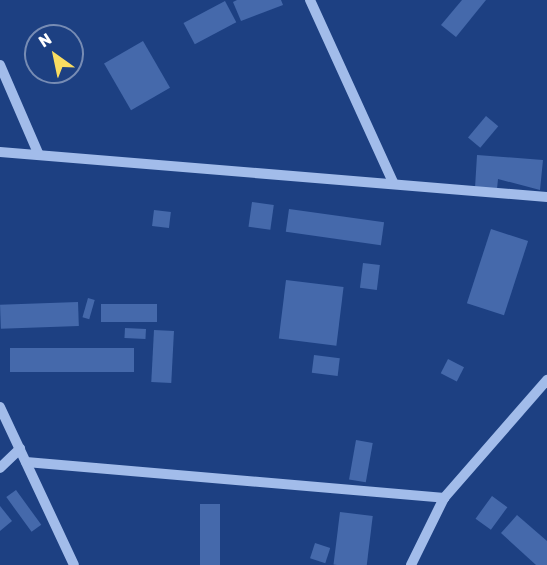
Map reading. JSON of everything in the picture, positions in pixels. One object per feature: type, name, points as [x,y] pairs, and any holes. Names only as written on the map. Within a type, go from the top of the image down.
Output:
[{"type":"street","points":[[310,0],[393,184]]},
{"type":"street","points":[[0,65],[39,155]]},
{"type":"street","points":[[0,152],[547,197]]},
{"type":"street","points":[[411,565],[444,498],[547,380]]},
{"type":"street","points":[[0,407],[74,565]]},
{"type":"street","points":[[0,468],[20,449]]},
{"type":"street","points":[[26,462],[444,498]]},
{"type":"building","points":[[237,0],[281,0],[283,5],[241,21],[233,2]]},
{"type":"building","points":[[462,0],[486,0],[456,37],[441,25]]},
{"type":"building","points":[[225,1],[236,22],[195,44],[184,23]]},
{"type":"building","points":[[143,41],[170,88],[131,110],[104,64]]},
{"type":"building","points":[[486,116],[498,126],[480,148],[468,137]]},
{"type":"building","points":[[477,155],[543,160],[540,190],[498,179],[497,189],[475,188]]},
{"type":"building","points":[[252,202],[274,205],[270,230],[249,227]]},
{"type":"building","points":[[289,209],[384,222],[381,245],[286,232]]},
{"type":"building","points":[[154,210],[171,212],[169,228],[152,226]]},
{"type":"building","points":[[491,229],[528,241],[504,315],[467,303]]},
{"type":"building","points":[[363,263],[380,265],[377,290],[360,288]]},
{"type":"building","points":[[286,280],[344,287],[336,346],[279,339]]},
{"type":"building","points":[[88,298],[95,300],[89,319],[82,317]]},
{"type":"building","points":[[78,302],[79,326],[1,329],[0,305]]},
{"type":"building","points":[[101,304],[157,304],[157,322],[101,322]]},
{"type":"building","points":[[125,328],[146,329],[145,339],[124,338]]},
{"type":"building","points":[[154,330],[174,331],[171,383],[151,382]]},
{"type":"building","points":[[10,348],[134,348],[134,372],[10,372]]},
{"type":"building","points":[[314,355],[340,358],[338,376],[312,373]]},
{"type":"building","points":[[448,359],[464,367],[457,381],[441,373]]},
{"type":"building","points":[[356,440],[373,443],[366,482],[349,479]]},
{"type":"building","points":[[16,490],[41,525],[32,532],[6,497]]},
{"type":"building","points":[[492,496],[507,507],[491,530],[476,519]]},
{"type":"building","points":[[200,504],[220,504],[220,565],[200,565]]},
{"type":"building","points":[[0,506],[12,521],[0,531]]},
{"type":"building","points":[[340,512],[373,516],[367,565],[334,565]]},
{"type":"building","points":[[517,515],[547,541],[547,565],[536,565],[501,533]]},
{"type":"building","points":[[315,543],[330,548],[325,563],[310,558]]}]
